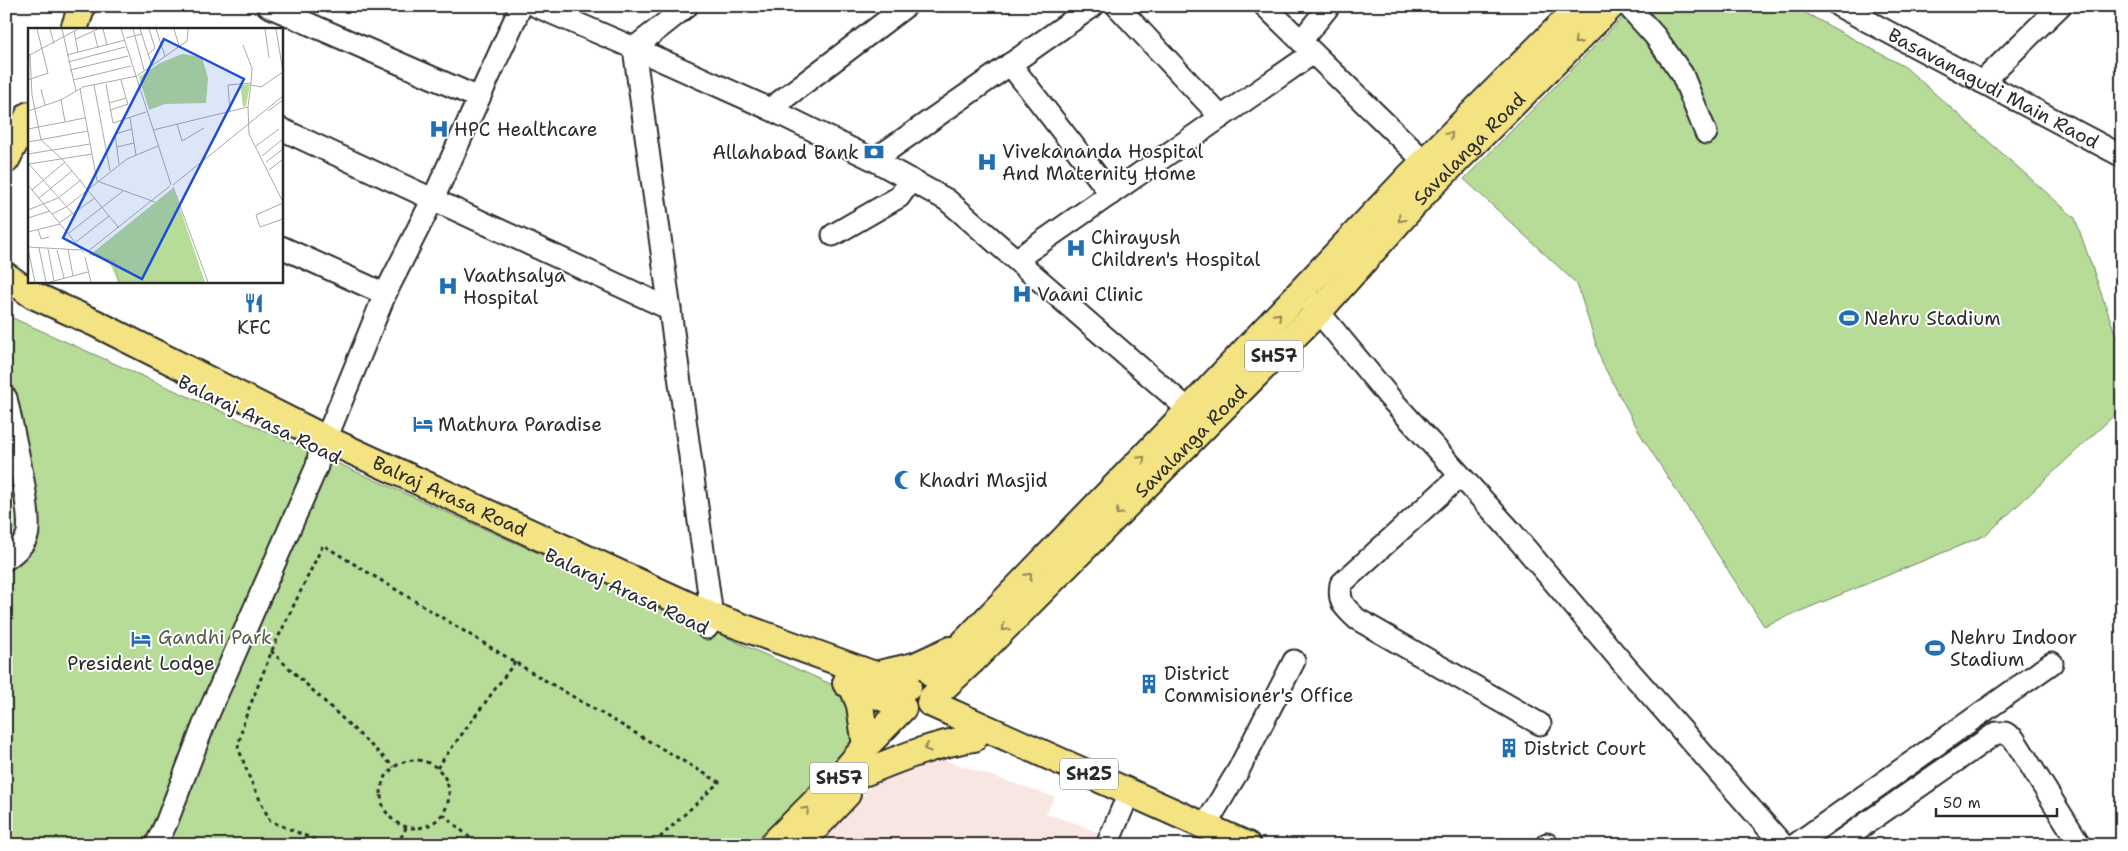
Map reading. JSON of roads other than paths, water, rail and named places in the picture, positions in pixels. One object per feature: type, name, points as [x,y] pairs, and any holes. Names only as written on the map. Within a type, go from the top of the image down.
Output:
[{"type":"main road","points":[[74,28],[82,6]]},
{"type":"main road","name":"Savalanga Road","points":[[799,845],[866,772],[916,702],[964,642],[1302,292],[1424,161],[1580,6]]},
{"type":"main road","name":"Savalanga Road","points":[[772,845],[837,780],[866,746],[916,702],[973,660],[1319,311],[1426,191],[1611,6]]},
{"type":"main road","points":[[6,160],[26,125]]},
{"type":"main road","name":"Balraj Arasa Road","points":[[6,276],[33,295],[96,323],[323,444],[709,622],[864,680],[916,702]]},
{"type":"main road","name":"Balaraj Arasa Road","points":[[6,298],[90,335],[323,444]]},
{"type":"main road","points":[[866,746],[860,705],[864,680],[935,659],[964,642]]},
{"type":"main road","name":"SH25","points":[[916,702],[974,738],[1123,807],[1206,836],[1247,845]]},
{"type":"main road","name":"SH25","points":[[916,702],[1206,836]]},
{"type":"main road","points":[[866,772],[946,742],[974,738]]},
{"type":"street","points":[[268,6],[479,98]]},
{"type":"street","points":[[156,845],[206,719],[317,466],[323,444],[385,294],[433,199],[521,6]]},
{"type":"street","points":[[536,6],[770,109],[874,160],[947,200],[1018,259],[1189,410]]},
{"type":"street","points":[[634,48],[687,6]]},
{"type":"street","points":[[770,109],[906,6]]},
{"type":"street","points":[[874,160],[1093,6]]},
{"type":"street","points":[[1117,6],[1221,118]]},
{"type":"street","points":[[1266,6],[1424,161]]},
{"type":"street","points":[[1018,259],[1221,118],[1307,47],[1329,6]]},
{"type":"street","points":[[1628,6],[1655,36],[1682,74],[1706,133]]},
{"type":"street","points":[[1982,82],[2060,6]]},
{"type":"street","name":"Basavanagudi Main Raod","points":[[1844,7],[2122,156]]},
{"type":"street","points":[[634,48],[670,309],[709,622]]},
{"type":"street","points":[[1010,64],[1110,194]]},
{"type":"street","points":[[282,129],[670,309]]},
{"type":"street","points":[[833,235],[899,197],[911,180]]},
{"type":"street","points":[[282,247],[385,294]]},
{"type":"street","points":[[1302,292],[1390,398],[1783,845]]},
{"type":"street","points":[[6,398],[27,507],[28,536],[10,556]]},
{"type":"street","points":[[1460,476],[1341,584],[1339,595],[1345,608],[1357,619],[1540,724]]},
{"type":"street","points":[[1206,836],[1294,661]]},
{"type":"street","points":[[1794,845],[2052,663]]},
{"type":"street","points":[[1835,845],[1996,733],[2005,732],[2014,739],[2080,845]]},
{"type":"street","points":[[1107,845],[1123,807]]},
{"type":"place","name":"HPC Healthcare","points":[[439,129]]},
{"type":"place","name":"Allahabad Bank","points":[[874,152]]},
{"type":"place","name":"Vivekananda Hospital And Maternity Home","points":[[987,162]]},
{"type":"place","name":"Chirayush Children's Hospital","points":[[1076,248]]},
{"type":"place","name":"Vaathsalya Hospital","points":[[448,286]]},
{"type":"place","name":"Vaani Clinic","points":[[1022,294]]},
{"type":"place","name":"KFC","points":[[254,303]]},
{"type":"place","name":"Nehru Stadium","points":[[1849,318]]},
{"type":"place","name":"Mathura Paradise","points":[[423,424]]},
{"type":"place","name":"Khadri Masjid","points":[[904,480]]},
{"type":"place","name":"President Lodge","points":[[141,639]]},
{"type":"place","name":"Nehru Indoor Stadium","points":[[1935,648]]},
{"type":"place","name":"District Commisioner's Office","points":[[1149,684]]},
{"type":"place","name":"District Court","points":[[1509,748]]},
{"type":"park label","name":"Gandhi Park","points":[[215,637]]}]
